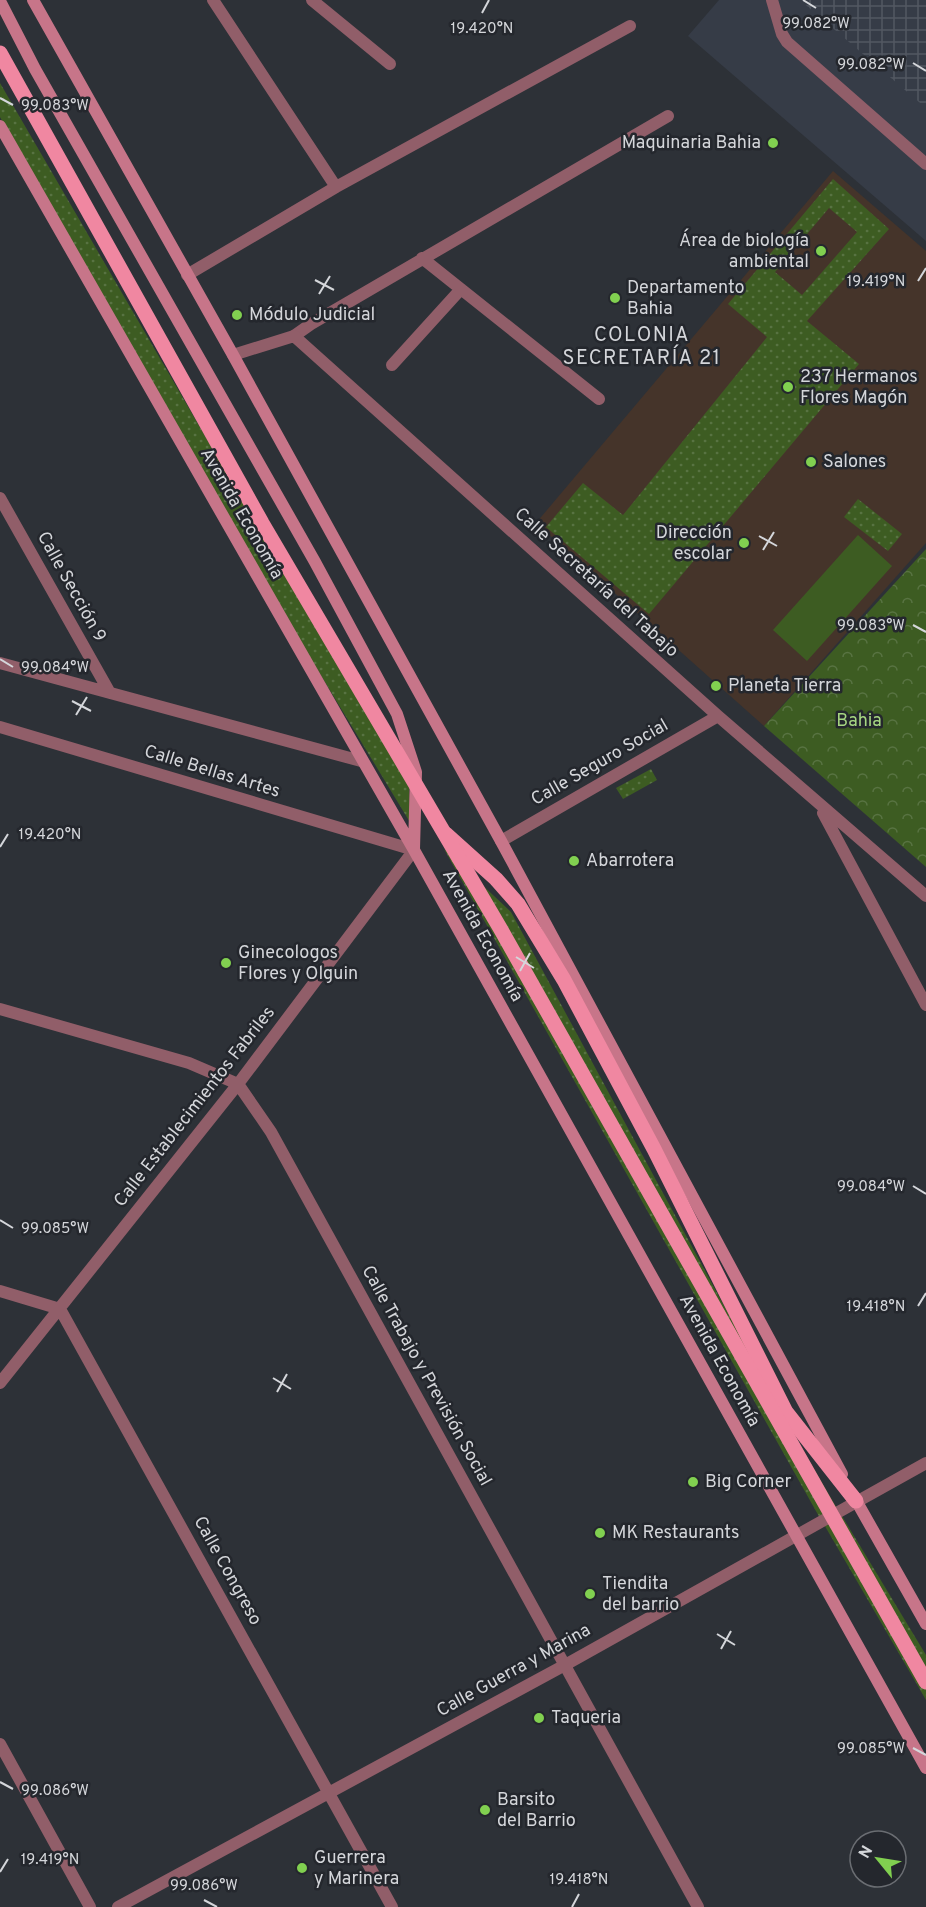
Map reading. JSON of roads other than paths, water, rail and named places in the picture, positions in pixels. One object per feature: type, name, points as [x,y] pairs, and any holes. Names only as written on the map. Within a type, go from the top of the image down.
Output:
[{"type":"main road","points":[[33,0],[233,355],[501,841],[856,1501],[926,1624]]},
{"type":"main road","points":[[0,1],[41,79],[315,562],[397,714],[416,772],[414,850]]},
{"type":"main road","points":[[0,53],[262,524],[446,834],[926,1682]]},
{"type":"main road","name":"Avenida Economía","points":[[0,126],[361,761],[414,850],[926,1768]]},
{"type":"main road","points":[[446,834],[496,879],[518,904],[564,980],[654,1149],[786,1412],[856,1501]]},
{"type":"street","points":[[213,0],[336,187]]},
{"type":"street","points":[[312,0],[390,64]]},
{"type":"street","points":[[772,0],[782,34],[787,42],[926,164]]},
{"type":"street","points":[[187,275],[336,187],[630,26]]},
{"type":"street","points":[[233,355],[294,336],[310,324],[422,258],[668,116]]},
{"type":"street","points":[[422,258],[599,399]]},
{"type":"street","points":[[392,365],[461,289]]},
{"type":"street","name":"Calle Secretaría del Tabajo","points":[[294,336],[718,716],[926,896]]},
{"type":"street","name":"Calle Sección 9","points":[[0,498],[110,693]]},
{"type":"street","points":[[0,663],[361,761]]},
{"type":"street","name":"Calle Seguro Social","points":[[501,841],[718,716]]},
{"type":"street","name":"Calle Bellas Artes","points":[[0,728],[414,850]]},
{"type":"street","points":[[820,806],[926,1005]]},
{"type":"street","name":"Calle Establecimientos Fabriles","points":[[0,1383],[238,1084],[414,850]]},
{"type":"street","points":[[0,1009],[189,1063],[238,1084]]},
{"type":"street","name":"Calle Trabajo y Previsión Social","points":[[238,1084],[270,1132],[698,1907]]},
{"type":"street","points":[[0,1291],[60,1309]]},
{"type":"street","name":"Calle Congreso","points":[[60,1309],[392,1907]]},
{"type":"street","name":"Calle Guerra y Marina","points":[[118,1907],[565,1665],[795,1534],[926,1464]]},
{"type":"street","points":[[0,1744],[90,1907]]},
{"type":"place","name":"Maquinaria Bahia","points":[[773,143]]},
{"type":"place","name":"Área de biología ambiental","points":[[821,251]]},
{"type":"place","name":"Departamento Bahia","points":[[615,298]]},
{"type":"place","name":"Módulo Judicial","points":[[237,315]]},
{"type":"place","name":"237 Hermanos Flores Magón","points":[[788,387]]},
{"type":"place","name":"Salones","points":[[811,462]]},
{"type":"place","name":"Dirección escolar","points":[[744,543]]},
{"type":"place","name":"Planeta Tierra","points":[[716,686]]},
{"type":"place","name":"Abarrotera","points":[[574,861]]},
{"type":"place","name":"Ginecologos Flores y Olguin","points":[[226,963]]},
{"type":"place","name":"Big Corner","points":[[693,1482]]},
{"type":"place","name":"MK Restaurants","points":[[600,1533]]},
{"type":"place","name":"Tiendita del barrio","points":[[590,1594]]},
{"type":"place","name":"Taqueria","points":[[539,1718]]},
{"type":"place","name":"Barsito del Barrio","points":[[485,1810]]},
{"type":"place","name":"Guerrera y Marinera","points":[[302,1868]]},
{"type":"district","name":"COLONIA SECRETARÍA 21","points":[[642,348]]},
{"type":"park label","name":"Bahia","points":[[859,721]]}]
